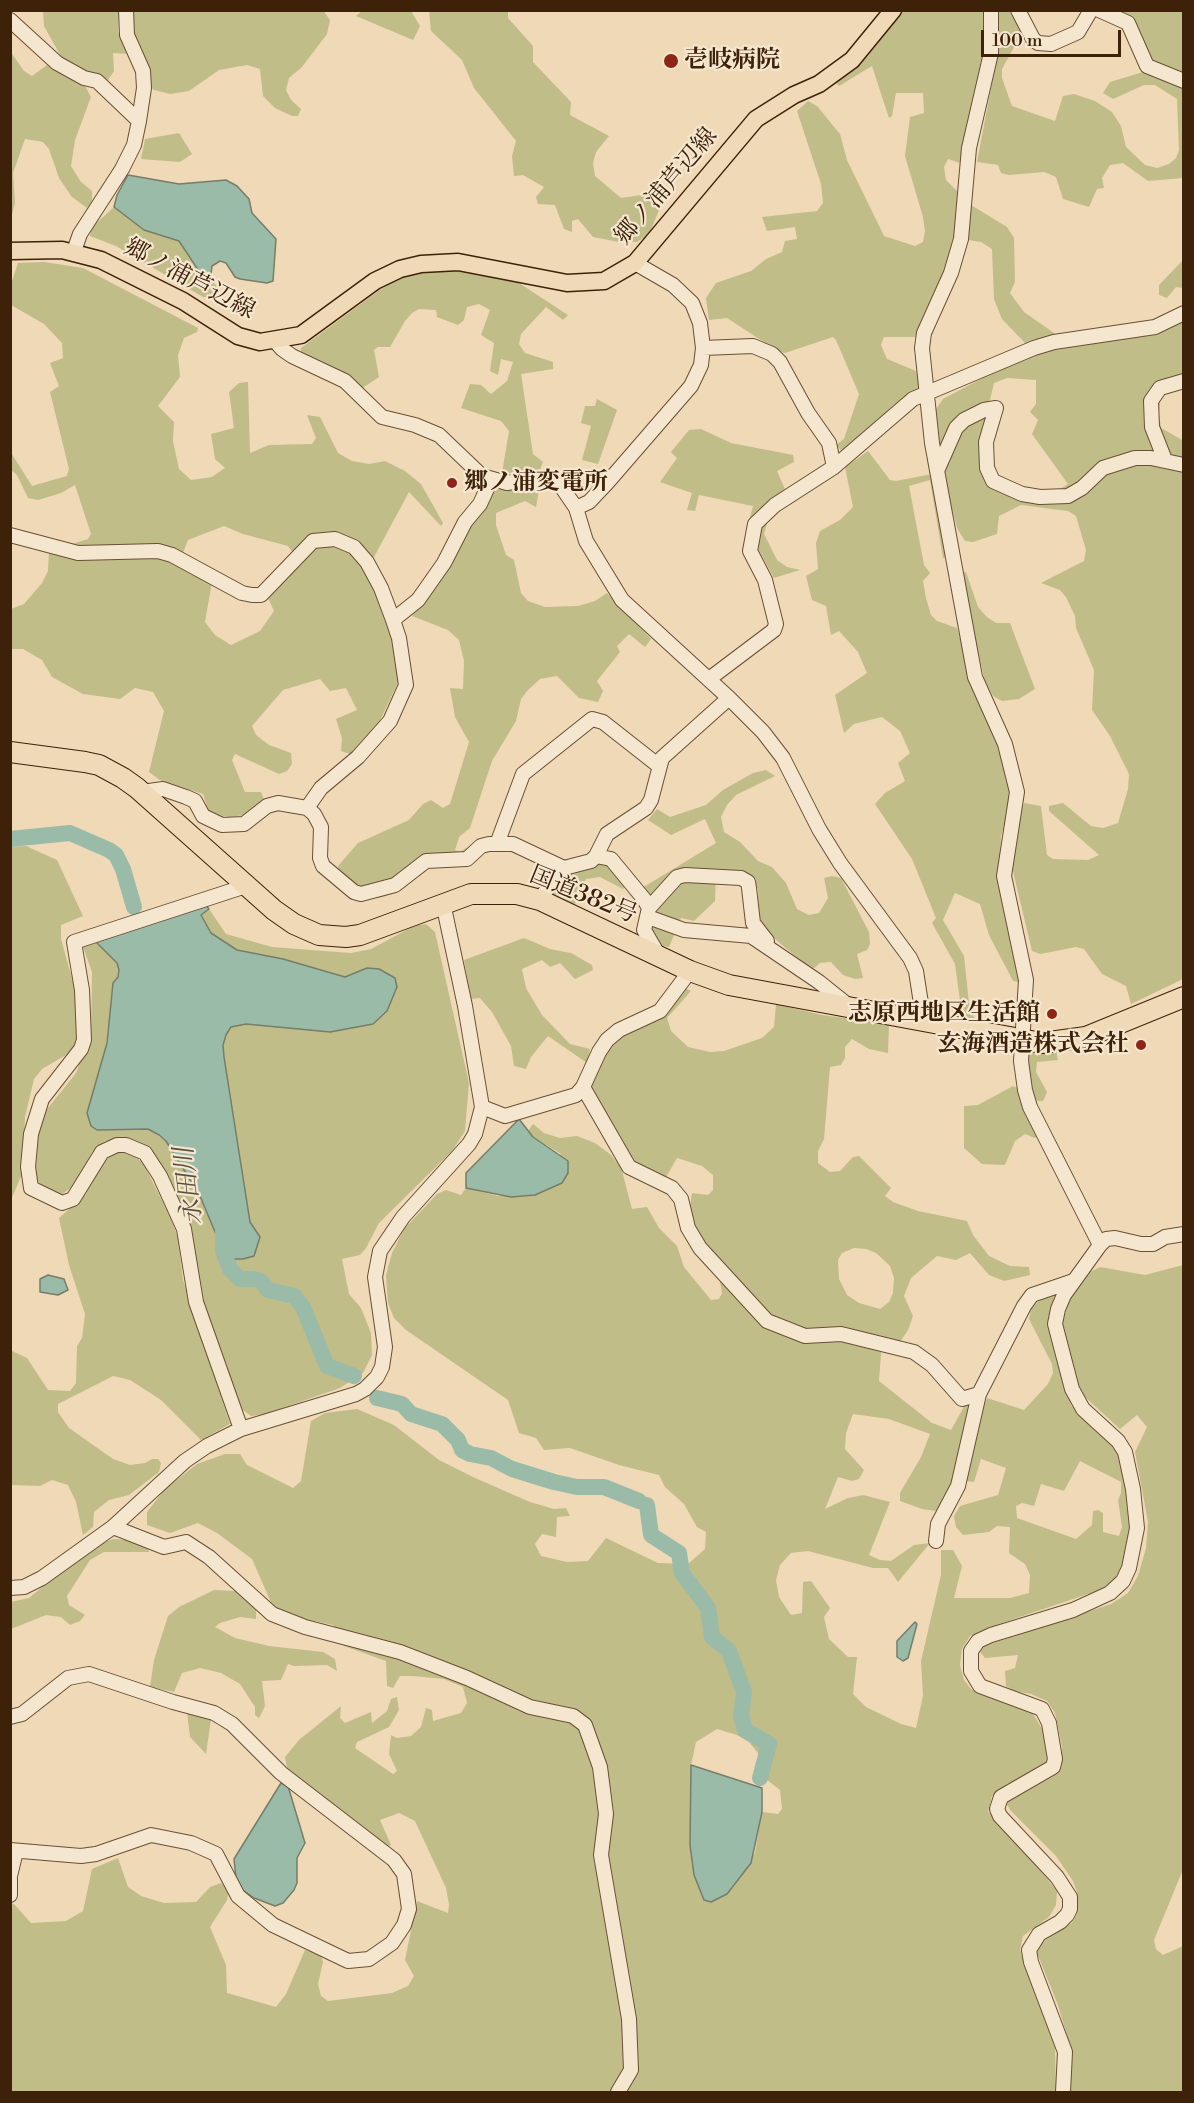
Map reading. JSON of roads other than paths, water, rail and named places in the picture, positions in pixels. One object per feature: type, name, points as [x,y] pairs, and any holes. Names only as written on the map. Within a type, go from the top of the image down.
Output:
[{"type":"highway","name":"国道382号","points":[[10,752],[99,765],[142,792],[246,886],[294,924],[330,937],[346,937],[372,932],[443,903],[487,892],[517,894],[540,900],[690,971],[729,986],[1024,1041],[1042,1043],[1086,1037],[1184,997]]},
{"type":"main road","name":"郷ノ浦芦辺線","points":[[10,251],[46,249],[74,251],[120,268],[183,301],[238,336],[260,342],[275,341],[311,330],[375,281],[413,265],[458,262],[583,284],[604,281],[635,263],[756,119],[794,95],[819,84],[852,60],[893,10]]},
{"type":"street","points":[[74,251],[80,234],[122,169],[134,144],[139,121],[144,88],[143,71],[127,35],[126,10]]},
{"type":"street","points":[[991,10],[991,53],[969,148],[961,238],[951,273],[924,333],[922,348],[937,471],[975,676],[1005,744],[1017,792],[1004,876],[1026,980],[1021,1061],[1030,1107],[1100,1245]]},
{"type":"street","points":[[1018,10],[1033,39],[1051,44],[1078,32],[1091,10]]},
{"type":"street","points":[[1099,10],[1128,23],[1147,66],[1184,81]]},
{"type":"street","points":[[10,20],[57,63],[84,78],[97,81],[106,93],[139,121]]},
{"type":"street","points":[[576,508],[589,502],[691,386],[701,365],[703,348],[700,323],[692,303],[673,285],[635,263]]},
{"type":"street","points":[[709,679],[774,630],[776,624],[765,580],[750,551],[755,524],[775,505],[834,467],[902,407],[1034,348],[1054,342],[1155,327],[1184,313]]},
{"type":"street","points":[[275,341],[292,356],[345,381],[382,417],[415,425],[439,435],[482,476],[507,483],[539,478],[561,486],[576,508],[586,541],[622,600],[729,698],[763,732],[783,758],[819,829],[840,863],[874,911],[904,946],[916,971],[924,1023]]},
{"type":"street","points":[[703,348],[753,346],[772,354],[780,362],[808,413],[829,443],[834,467]]},
{"type":"street","points":[[1165,460],[1152,427],[1151,401],[1160,388],[1184,381]]},
{"type":"street","points":[[937,471],[956,428],[964,420],[984,410],[996,408],[986,442],[987,468],[993,481],[1022,494],[1040,497],[1068,496],[1082,488],[1103,468],[1117,461],[1135,458],[1165,460],[1184,465]]},
{"type":"street","points":[[393,620],[418,600],[444,563],[465,522],[480,504],[491,480]]},
{"type":"street","points":[[10,535],[78,553],[158,550],[172,555],[242,593],[252,595],[261,595],[313,541],[335,539],[354,547],[367,562],[381,588],[393,620],[406,674],[406,685],[399,705],[371,744],[321,788],[307,808]]},
{"type":"street","points":[[540,900],[550,881],[564,868],[582,864],[596,856],[607,834],[638,814],[651,801],[662,758],[729,698]]},
{"type":"street","points":[[497,844],[523,774],[592,719],[603,722],[659,766]]},
{"type":"street","points":[[142,792],[163,789],[186,797],[195,801],[203,816],[222,825],[244,825],[267,806],[278,803],[307,808],[315,814],[321,827],[320,850],[323,866],[361,894],[395,885],[426,861],[467,860],[481,846],[513,844],[564,868]]},
{"type":"street","points":[[596,856],[611,859],[649,912],[684,930],[751,936],[852,1009]]},
{"type":"street","points":[[659,956],[644,930],[649,912],[677,877],[685,875],[741,878],[749,888],[753,923],[757,931],[780,955]]},
{"type":"street","points":[[241,1429],[196,1302],[184,1229],[160,1176],[145,1153],[126,1145],[117,1145],[102,1152],[90,1168],[83,1186],[68,1202],[48,1198],[31,1188],[28,1167],[31,1134],[42,1099],[81,1049],[84,1041],[82,990],[74,942],[246,886]]},
{"type":"street","points":[[10,1588],[24,1587],[42,1578],[113,1527],[185,1461],[241,1429],[356,1394],[377,1377],[382,1367],[386,1347],[375,1277],[380,1251],[403,1216],[469,1144],[475,1134],[482,1107],[463,996],[443,903]]},
{"type":"street","points":[[482,1107],[505,1116],[576,1095],[583,1087],[598,1052],[607,1040],[619,1030],[660,1011],[690,971]]},
{"type":"street","points":[[583,1087],[629,1167],[672,1188],[681,1200],[688,1228],[700,1248],[767,1321],[805,1336],[841,1334],[914,1352],[932,1365],[962,1399],[979,1394]]},
{"type":"street","points":[[1063,2092],[1065,2052],[1031,1962],[1029,1950],[1039,1934],[1067,1916],[1070,1910],[1070,1897],[1057,1877],[1000,1816],[997,1809],[1001,1797],[1053,1767],[1056,1759],[1049,1722],[1042,1709],[980,1686],[971,1671],[971,1651],[978,1641],[1073,1610],[1110,1593],[1123,1581],[1134,1555],[1137,1528],[1125,1452],[1118,1441],[1083,1409],[1072,1389],[1055,1324],[1058,1309],[1073,1281],[1106,1239],[1115,1238],[1141,1244],[1153,1244],[1165,1237],[1184,1233]]},
{"type":"street","points":[[936,1541],[938,1524],[958,1486],[979,1394],[1032,1295],[1073,1281]]},
{"type":"street","points":[[113,1527],[164,1547],[186,1542],[209,1557],[263,1607],[286,1620],[400,1652],[468,1678],[530,1707],[573,1716],[585,1725],[600,1767],[606,1814],[601,1855],[629,2019],[631,2070],[618,2092]]},
{"type":"street","points":[[10,1717],[22,1714],[68,1678],[89,1674],[214,1713],[232,1724],[281,1773],[394,1860],[404,1874],[409,1909],[404,1925],[392,1943],[369,1959],[348,1961],[273,1925],[238,1896],[216,1854],[191,1843],[151,1835],[96,1854],[13,1851],[10,1894]]},
{"type":"waterway","name":"永田川","points":[[10,839],[70,833],[109,850],[116,855],[123,869],[134,907]]},
{"type":"waterway","name":"永田川","points":[[223,1229],[223,1251],[230,1269],[240,1279],[255,1279],[261,1281],[268,1290],[294,1296],[303,1307],[327,1366],[354,1376]]},
{"type":"waterway","name":"永田川","points":[[377,1398],[402,1404],[411,1414],[442,1424],[458,1440],[462,1450],[470,1454],[491,1458],[512,1469],[554,1482],[577,1487],[604,1487],[639,1501]]},
{"type":"waterway","name":"永田川","points":[[647,1505],[651,1535],[679,1553],[682,1573],[708,1608],[712,1637],[729,1651],[744,1692],[741,1716],[745,1730],[769,1744],[760,1778]]},
{"type":"place","name":"壱岐病院","points":[[671,61]]},
{"type":"place","name":"郷ノ浦変電所","points":[[452,483]]},
{"type":"place","name":"志原西地区生活館","points":[[1052,1014]]},
{"type":"place","name":"玄海酒造株式会社","points":[[1141,1045]]}]
